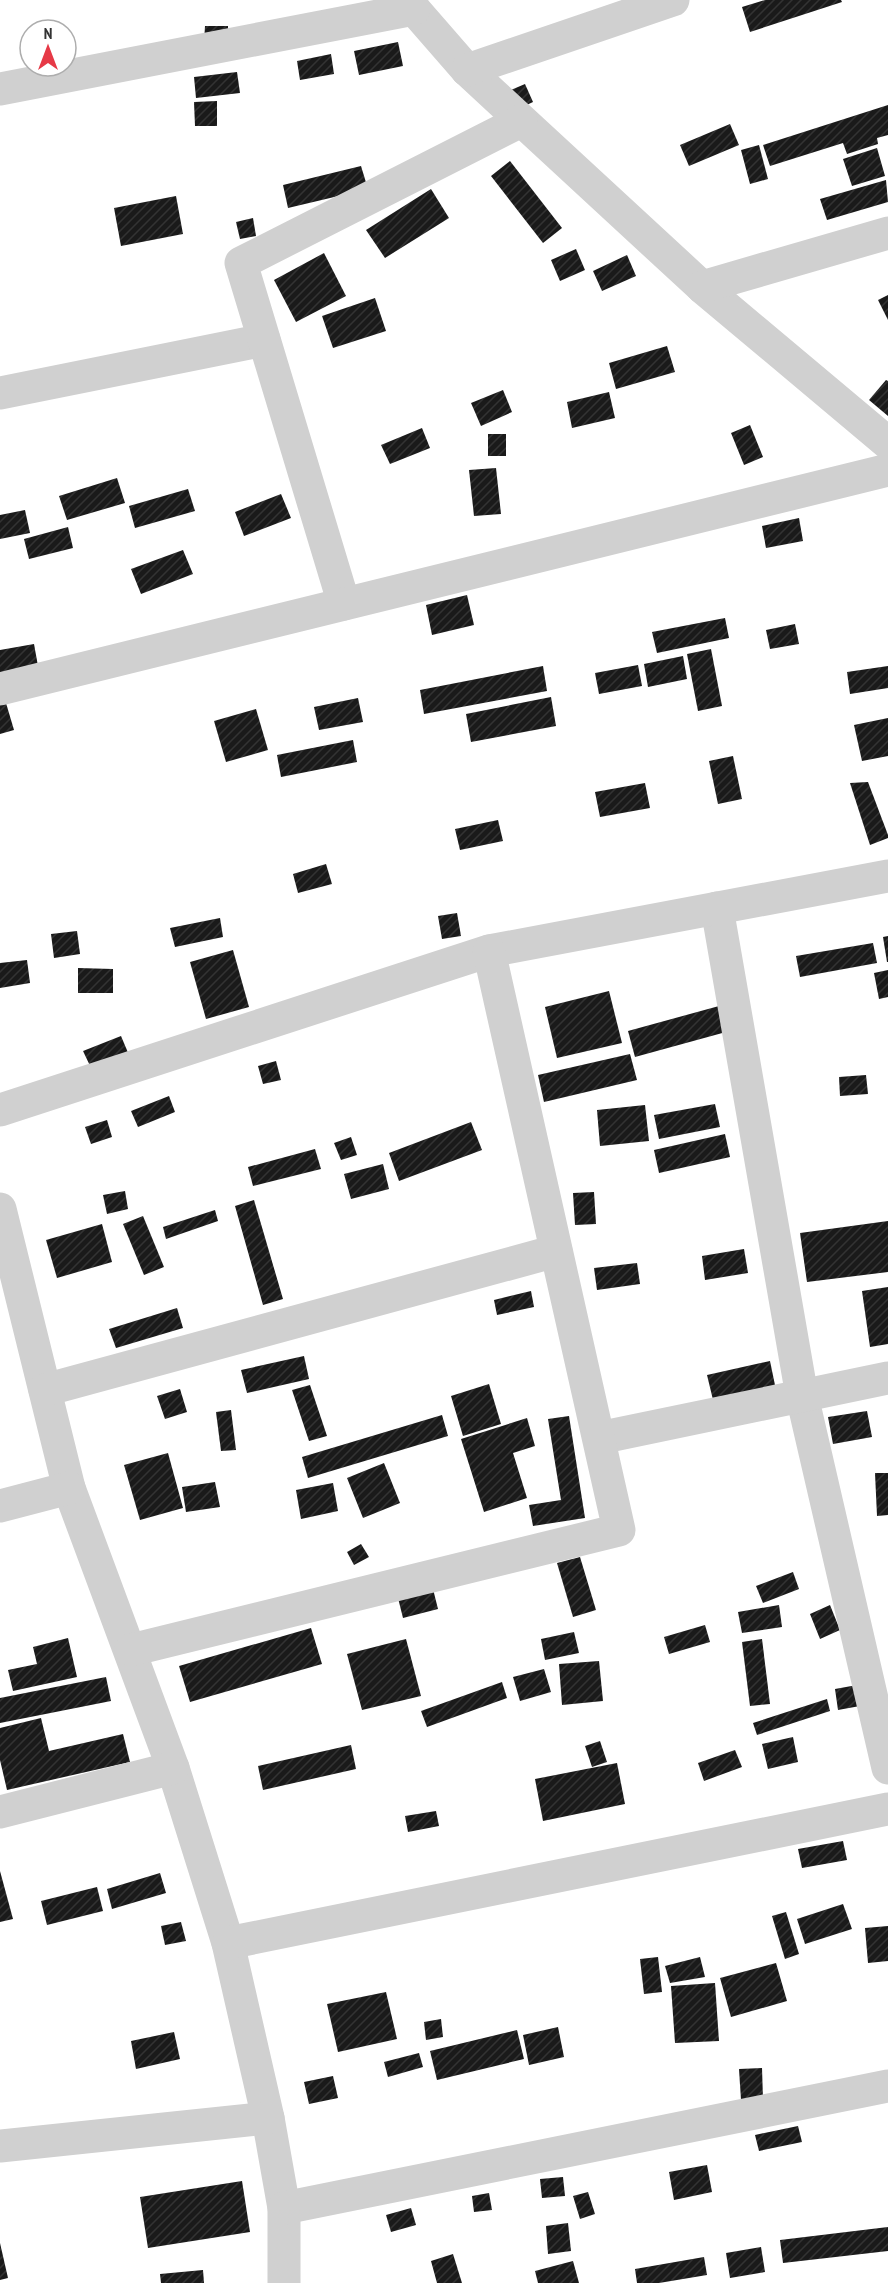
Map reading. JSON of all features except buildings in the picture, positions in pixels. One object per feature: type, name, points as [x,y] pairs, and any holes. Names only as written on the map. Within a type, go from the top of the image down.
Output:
[{"type":"street","points":[[467,70],[674,0]]},
{"type":"street","points":[[0,89],[410,5],[467,70],[702,287],[888,442]]},
{"type":"street","points":[[344,604],[241,263],[521,120]]},
{"type":"street","points":[[702,287],[888,232]]},
{"type":"street","points":[[0,393],[264,340]]},
{"type":"street","points":[[0,689],[888,470]]},
{"type":"street","points":[[0,1110],[489,951],[888,876]]},
{"type":"street","points":[[717,908],[802,1396],[888,1768]]},
{"type":"street","points":[[131,1650],[619,1530],[489,951]]},
{"type":"street","points":[[0,1209],[69,1488],[173,1768],[228,1943],[268,2118],[285,2208],[284,2283]]},
{"type":"street","points":[[45,1390],[556,1251]]},
{"type":"street","points":[[599,1438],[888,1378]]},
{"type":"street","points":[[0,1506],[69,1488]]},
{"type":"street","points":[[0,1812],[173,1768]]},
{"type":"street","points":[[228,1943],[888,1809]]},
{"type":"street","points":[[285,2208],[888,2086]]},
{"type":"street","points":[[0,2146],[268,2118]]}]
